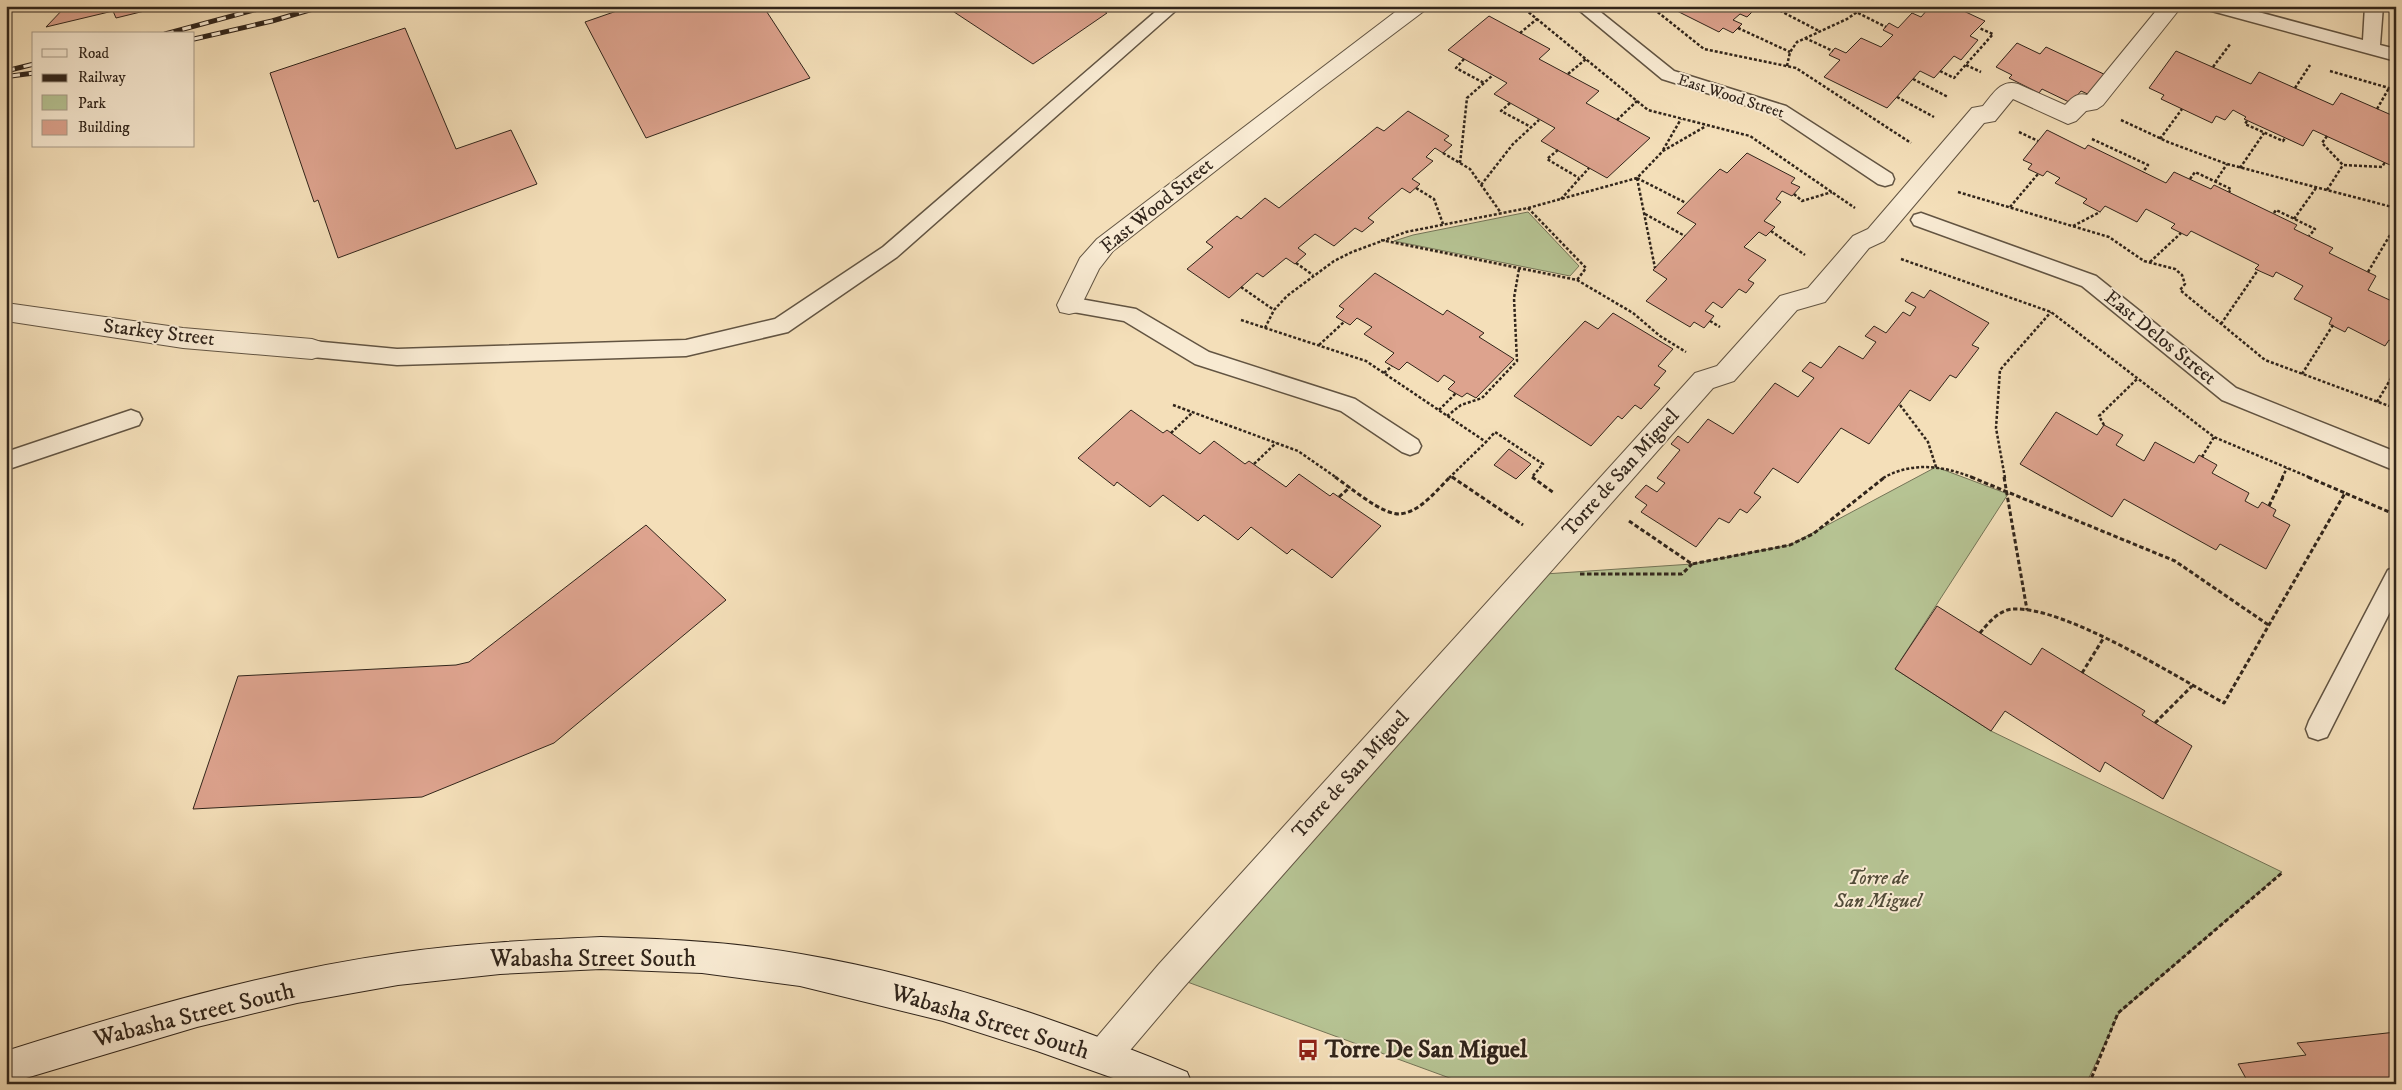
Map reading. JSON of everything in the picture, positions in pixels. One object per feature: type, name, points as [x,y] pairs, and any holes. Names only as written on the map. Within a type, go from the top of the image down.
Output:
[{"type":"street","name":"East Wood Street","points":[[1069,305],[1089,264],[1106,245],[1311,85],[1417,6]]},
{"type":"street","points":[[1726,374],[1789,302],[1816,295],[1861,242],[1876,235],[1980,113],[1987,116],[2010,89],[2068,116],[2082,101],[2089,104],[2095,100],[2172,6]]},
{"type":"street","name":"Starkey Street","points":[[6,312],[183,338],[312,348]]},
{"type":"street","name":"Torre de San Miguel","points":[[1103,1056],[1172,974],[1704,380],[1726,374]]},
{"type":"street","name":"Wabasha Street South","points":[[6,1068],[179,1014],[255,996],[412,967],[486,958],[554,955],[676,956],[724,959],[799,970],[849,980],[937,1004],[1103,1056],[1175,1084]]},
{"type":"lane","points":[[312,348],[397,357],[686,348],[781,326],[890,252],[1173,6]]},
{"type":"lane","name":"East Wood Street","points":[[1582,6],[1668,75],[1780,110],[1886,179]]},
{"type":"lane","points":[[2214,6],[2396,55]]},
{"type":"lane","points":[[2371,48],[2374,6]]},
{"type":"lane","name":"East Delos Street","points":[[1921,220],[2089,281],[2229,394],[2396,462]]},
{"type":"lane","name":"East Wood Street","points":[[1069,305],[1129,314],[1202,358],[1348,405],[1410,446]]},
{"type":"lane","points":[[6,461],[131,419]]},
{"type":"lane","points":[[2318,729],[2392,592]]},
{"type":"path","points":[[1521,6],[1648,110],[1750,136],[1883,227]]},
{"type":"path","points":[[1771,6],[1819,31]]},
{"type":"path","points":[[1787,66],[1790,52],[1797,42],[1858,13],[1866,6]]},
{"type":"path","points":[[1858,13],[1886,26]]},
{"type":"path","points":[[1520,33],[1537,19]]},
{"type":"path","points":[[1738,28],[1790,52]]},
{"type":"path","points":[[1940,72],[1954,78],[1993,34],[1978,28]]},
{"type":"path","points":[[1804,38],[1833,51]]},
{"type":"path","points":[[2213,67],[2231,43]]},
{"type":"path","points":[[1464,59],[1456,68],[1484,83]]},
{"type":"path","points":[[1568,74],[1586,59]]},
{"type":"path","points":[[2295,88],[2310,66]]},
{"type":"path","points":[[1460,164],[1467,98],[1493,75]]},
{"type":"path","points":[[2377,109],[2388,88]]},
{"type":"path","points":[[1897,97],[1963,133]]},
{"type":"path","points":[[1617,120],[1638,101]]},
{"type":"path","points":[[1510,103],[1501,110],[1531,127]]},
{"type":"path","points":[[2089,104],[2160,139],[2227,164],[2396,208]]},
{"type":"path","points":[[2160,139],[2182,109]]},
{"type":"path","points":[[1265,328],[1274,310],[1287,296],[1313,275],[1334,261],[1380,240],[1406,232],[1528,208],[1637,178],[1663,151],[1681,119]]},
{"type":"path","points":[[1481,185],[1513,144],[1539,120]]},
{"type":"path","points":[[2248,121],[2245,124],[2283,141],[2285,138]]},
{"type":"path","points":[[1663,151],[1706,126]]},
{"type":"path","points":[[2240,168],[2264,132]]},
{"type":"path","points":[[2327,136],[2322,143],[2343,165],[2382,167],[2385,162]]},
{"type":"path","points":[[2088,137],[2148,165],[2143,172]]},
{"type":"path","points":[[1558,150],[1547,159],[1579,178]]},
{"type":"path","points":[[1443,153],[1470,169],[1501,213]]},
{"type":"path","points":[[2215,182],[2227,164]]},
{"type":"path","points":[[2327,190],[2343,165]]},
{"type":"path","points":[[1561,199],[1589,168]]},
{"type":"path","points":[[2190,179],[2195,172],[2231,189],[2229,192]]},
{"type":"path","points":[[2010,207],[2038,174]]},
{"type":"path","points":[[1637,178],[1686,204]]},
{"type":"path","points":[[1637,178],[1655,268]]},
{"type":"path","points":[[1922,181],[2109,237],[2144,261],[2174,269],[2182,275],[2185,284],[2180,290],[2265,360],[2389,406]]},
{"type":"path","points":[[1416,188],[1434,199],[1444,224]]},
{"type":"path","points":[[2294,219],[2316,188]]},
{"type":"path","points":[[1794,194],[1802,200],[1832,192]]},
{"type":"path","points":[[1528,208],[1586,268],[1577,280]]},
{"type":"path","points":[[2274,213],[2276,210],[2315,229],[2309,236]]},
{"type":"path","points":[[2073,226],[2100,212]]},
{"type":"path","points":[[1645,213],[1685,236]]},
{"type":"path","points":[[2368,272],[2396,225]]},
{"type":"path","points":[[1771,231],[1833,275]]},
{"type":"path","points":[[2150,262],[2182,233]]},
{"type":"path","points":[[1380,240],[1577,280],[1633,313],[1660,336],[1726,374]]},
{"type":"path","points":[[1861,242],[1875,250],[2052,312],[2214,438],[2396,515]]},
{"type":"path","points":[[1296,263],[1313,275]]},
{"type":"path","points":[[1447,416],[1461,405],[1482,398],[1517,361],[1514,298],[1519,268]]},
{"type":"path","points":[[2221,324],[2258,270]]},
{"type":"path","points":[[1240,288],[1274,310]]},
{"type":"path","points":[[2027,610],[1996,428],[2000,370],[2052,312]]},
{"type":"path","points":[[1240,320],[1366,361],[1486,442]]},
{"type":"path","points":[[1319,346],[1344,322]]},
{"type":"path","points":[[2302,374],[2333,326]]},
{"type":"path","points":[[1384,373],[1392,366]]},
{"type":"path","points":[[2377,402],[2396,370]]},
{"type":"path","points":[[2392,378],[2396,380]]},
{"type":"path","points":[[2104,425],[2099,416],[2137,379]]},
{"type":"path","points":[[1439,410],[1456,393]]},
{"type":"path","points":[[1173,405],[1298,451],[1378,507],[1398,514],[1411,510],[1427,500],[1495,432],[1543,464],[1532,477],[1591,506],[1692,564]]},
{"type":"path","points":[[1900,405],[1928,442],[1936,467]]},
{"type":"path","points":[[1171,433],[1193,412]]},
{"type":"path","points":[[2202,457],[2214,438]]},
{"type":"path","points":[[1254,464],[1276,443]]},
{"type":"path","points":[[1530,575],[1682,574],[1692,564],[1790,545],[1813,534],[1882,479],[1896,471],[1914,467],[1936,467],[1971,477],[2008,494],[2175,561],[2270,626]]},
{"type":"path","points":[[2268,506],[2287,468]]},
{"type":"path","points":[[1452,477],[1555,547]]},
{"type":"path","points":[[1339,497],[1350,487]]},
{"type":"path","points":[[1980,633],[1989,620],[1999,613],[2012,609],[2027,610],[2056,618],[2103,639],[2224,703],[2345,493]]},
{"type":"path","points":[[2082,672],[2103,639]]},
{"type":"path","points":[[2155,723],[2192,686]]},
{"type":"path","points":[[2089,1084],[2118,1013],[2283,872]]},
{"type":"green space","points":[[1528,212],[1579,266],[1570,276],[1394,241],[1413,235]]},
{"type":"green space","name":"Torre de San Miguel","points":[[1936,467],[2008,494],[1895,669],[1991,731],[2282,872],[2119,1013],[2086,1084],[1466,1084],[1171,976],[1530,575],[1692,564],[1790,545]]},
{"type":"building","points":[[66,6],[165,6],[116,18],[113,11],[46,27]]},
{"type":"building","points":[[631,6],[763,6],[810,78],[646,138],[585,22]]},
{"type":"building","points":[[945,6],[1096,6],[1107,13],[1033,64]]},
{"type":"building","points":[[1682,6],[1758,6],[1747,17],[1740,14],[1733,20],[1742,24],[1733,33],[1723,28],[1719,32],[1677,11]]},
{"type":"building","points":[[1921,6],[1953,6],[1985,21],[1970,36],[1978,40],[1961,60],[1954,56],[1934,78],[1920,71],[1887,108],[1824,77],[1840,60],[1829,55],[1835,48],[1846,53],[1861,38],[1881,47],[1893,35],[1883,30],[1889,23],[1898,28],[1912,13],[1921,17],[1928,9]]},
{"type":"building","points":[[1489,16],[1550,49],[1539,59],[1599,91],[1586,103],[1650,138],[1607,178],[1541,141],[1555,128],[1494,94],[1507,83],[1448,50]]},
{"type":"building","points":[[405,28],[456,149],[511,130],[537,184],[338,258],[318,200],[314,202],[270,73]]},
{"type":"building","points":[[2017,43],[2040,54],[2046,47],[2108,76],[2092,96],[2081,91],[2071,103],[2042,89],[2039,93],[2009,78],[2012,75],[1996,67]]},
{"type":"building","points":[[2176,51],[2251,84],[2259,72],[2333,105],[2341,93],[2396,117],[2396,156],[2390,165],[2313,130],[2303,146],[2244,119],[2246,117],[2233,110],[2225,120],[2216,116],[2212,123],[2161,99],[2164,95],[2149,88]]},
{"type":"building","points":[[1408,111],[1449,136],[1444,140],[1452,145],[1443,153],[1435,148],[1426,157],[1433,161],[1412,179],[1420,184],[1410,193],[1402,188],[1368,218],[1374,222],[1362,232],[1355,228],[1334,246],[1315,234],[1298,248],[1306,254],[1295,264],[1286,258],[1263,277],[1257,273],[1229,298],[1187,269],[1213,247],[1206,242],[1237,216],[1241,219],[1265,198],[1279,208],[1377,127],[1384,131]]},
{"type":"building","points":[[2047,130],[2085,149],[2088,145],[2166,183],[2174,172],[2211,189],[2214,185],[2297,225],[2294,229],[2333,248],[2329,253],[2376,276],[2368,290],[2396,303],[2396,344],[2389,340],[2385,346],[2348,327],[2345,332],[2329,324],[2332,318],[2294,299],[2303,286],[2276,272],[2273,277],[2255,269],[2259,265],[2191,231],[2187,236],[2171,228],[2175,224],[2146,209],[2137,222],[2105,206],[2100,212],[2083,203],[2087,199],[2055,183],[2060,178],[2047,171],[2043,176],[2028,169],[2032,164],[2023,160]]},
{"type":"building","points":[[1747,153],[1795,178],[1791,183],[1800,187],[1792,196],[1782,191],[1776,199],[1781,202],[1764,221],[1775,227],[1766,236],[1759,232],[1744,247],[1766,260],[1748,280],[1754,283],[1751,287],[1746,293],[1739,289],[1722,308],[1713,302],[1705,311],[1714,316],[1704,328],[1694,322],[1690,327],[1646,301],[1667,279],[1653,270],[1696,224],[1677,213],[1720,169],[1727,173]]},
{"type":"building","points":[[1375,273],[1443,315],[1447,310],[1484,333],[1479,337],[1514,359],[1476,398],[1467,393],[1462,397],[1448,389],[1455,382],[1444,375],[1438,382],[1407,362],[1399,370],[1385,362],[1394,353],[1364,334],[1372,327],[1357,318],[1350,325],[1336,317],[1344,309],[1339,306]]},
{"type":"building","points":[[1930,290],[1989,323],[1972,345],[1979,348],[1956,378],[1950,375],[1930,401],[1910,390],[1869,444],[1841,428],[1798,483],[1773,468],[1754,493],[1761,497],[1747,513],[1740,509],[1729,523],[1719,518],[1696,547],[1641,512],[1647,505],[1635,497],[1646,485],[1657,492],[1665,483],[1657,478],[1680,450],[1671,444],[1678,436],[1688,443],[1708,419],[1733,434],[1775,383],[1798,397],[1814,378],[1802,371],[1810,362],[1821,368],[1839,346],[1863,359],[1876,342],[1865,336],[1874,326],[1886,333],[1903,312],[1910,316],[1916,307],[1905,301],[1912,292],[1924,298]]},
{"type":"building","points":[[1613,313],[1673,349],[1658,366],[1666,371],[1654,385],[1660,388],[1641,409],[1635,405],[1622,419],[1618,416],[1591,446],[1514,396],[1585,321],[1598,329]]},
{"type":"building","points":[[1131,410],[1163,433],[1167,430],[1200,454],[1214,441],[1245,464],[1249,461],[1286,487],[1299,474],[1330,496],[1333,493],[1381,526],[1332,578],[1292,549],[1287,554],[1251,527],[1238,540],[1204,515],[1198,521],[1163,495],[1150,507],[1117,482],[1114,486],[1078,458]]},
{"type":"building","points":[[2056,412],[2097,435],[2104,425],[2123,435],[2116,445],[2144,461],[2155,442],[2194,463],[2199,455],[2217,465],[2212,473],[2249,493],[2245,501],[2258,508],[2262,502],[2276,510],[2273,516],[2290,525],[2266,569],[2220,544],[2216,550],[2124,499],[2112,517],[2020,464]]},
{"type":"building","points":[[1509,449],[1531,464],[1516,479],[1494,465]]},
{"type":"building","points":[[646,525],[726,600],[554,743],[422,797],[193,809],[238,676],[456,665],[469,662]]},
{"type":"building","points":[[1937,606],[2031,665],[2042,648],[2145,711],[2142,715],[2192,746],[2163,799],[2105,762],[2100,772],[2005,711],[1991,731],[1895,669]]},
{"type":"building","points":[[2396,1032],[2396,1084],[2249,1084],[2238,1064],[2306,1055],[2297,1043]]},
{"type":"railway","points":[[172,32],[269,6]]},
{"type":"railway","points":[[195,39],[272,21],[323,6]]},
{"type":"railway","points":[[6,71],[32,64]]},
{"type":"railway","points":[[11,76],[32,73]]},
{"type":"place","name":"Torre De San Miguel","points":[[1308,1050]]}]
